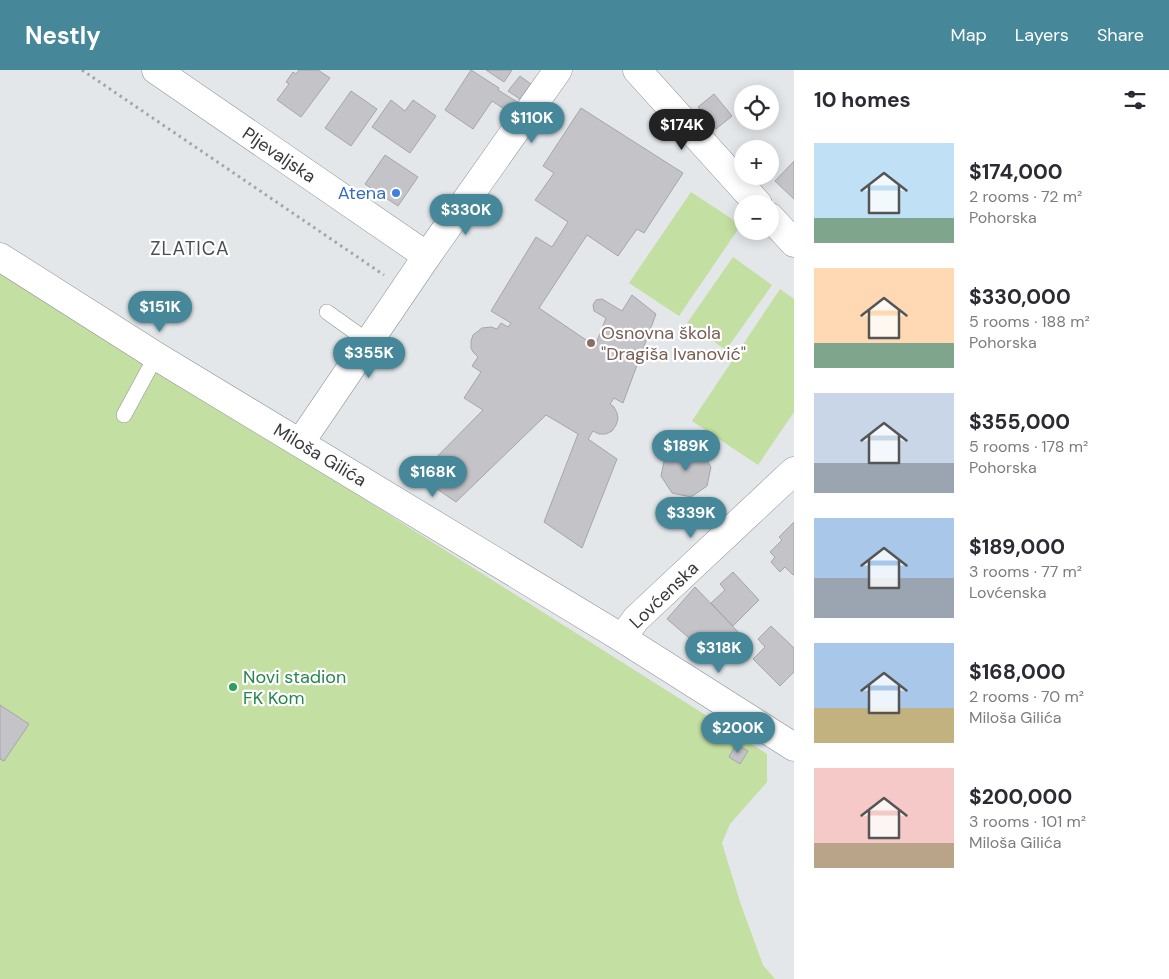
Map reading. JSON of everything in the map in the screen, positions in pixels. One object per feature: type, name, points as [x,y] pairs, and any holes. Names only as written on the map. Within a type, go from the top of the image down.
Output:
[{"type":"street","name":"Pljevaljska","points":[[156,70],[427,256]]},
{"type":"street","points":[[300,443],[427,256],[558,70]]},
{"type":"street","points":[[637,70],[750,195]]},
{"type":"street","points":[[779,227],[794,243]]},
{"type":"street","name":"Miloša Gilića","points":[[0,256],[156,356],[622,638],[794,746]]},
{"type":"street","name":"Lovćenska","points":[[622,638],[636,619],[794,471]]},
{"type":"lane","points":[[327,312],[369,342]]},
{"type":"lane","points":[[124,415],[156,356]]},
{"type":"path","points":[[82,70],[387,276]]},
{"type":"green space","points":[[691,192],[734,220],[734,235],[679,316],[629,283]]},
{"type":"green space","points":[[733,257],[772,285],[726,350],[687,323]]},
{"type":"green space","points":[[0,274],[339,483],[767,754],[767,782],[730,824],[722,843],[741,905],[763,965],[775,979],[0,979]]},
{"type":"green space","points":[[780,289],[794,299],[794,412],[758,465],[692,421]]},
{"type":"building","points":[[299,70],[318,70],[330,78],[301,117],[277,100],[289,84],[286,82],[293,72],[296,74]]},
{"type":"building","points":[[471,70],[519,103],[512,114],[492,101],[473,129],[445,110]]},
{"type":"building","points":[[486,70],[512,70],[504,82]]},
{"type":"building","points":[[520,76],[531,84],[520,99],[508,91]]},
{"type":"building","points":[[351,91],[377,109],[351,146],[325,128]]},
{"type":"building","points":[[714,94],[732,116],[716,129],[698,107]]},
{"type":"building","points":[[391,100],[405,111],[413,100],[436,116],[410,153],[372,127]]},
{"type":"building","points":[[581,108],[683,173],[644,233],[637,229],[618,256],[587,235],[539,308],[595,346],[606,318],[594,311],[593,305],[596,300],[602,299],[622,311],[632,295],[656,314],[623,403],[614,398],[610,404],[617,413],[616,425],[612,431],[606,434],[599,434],[593,431],[588,439],[617,459],[582,548],[544,522],[578,434],[546,415],[456,502],[418,476],[483,410],[464,398],[481,372],[472,366],[478,357],[471,348],[473,335],[482,328],[491,327],[497,329],[501,323],[508,327],[511,323],[491,311],[536,237],[552,247],[568,222],[535,200],[554,173],[543,166]]},
{"type":"building","points":[[385,155],[418,177],[398,206],[365,184]]},
{"type":"building","points":[[794,161],[794,199],[779,185],[779,177]]},
{"type":"building","points":[[681,447],[701,451],[711,467],[707,486],[691,497],[672,493],[661,476],[665,457]]},
{"type":"building","points":[[794,522],[793,575],[785,567],[780,572],[771,562],[775,557],[770,552],[782,540],[779,537]]},
{"type":"building","points":[[733,572],[759,600],[733,626],[711,603],[725,590],[720,584]]},
{"type":"building","points":[[695,587],[741,635],[717,662],[667,619]]},
{"type":"building","points":[[771,626],[794,648],[794,672],[780,686],[753,659],[765,647],[758,639]]},
{"type":"building","points":[[0,705],[29,724],[4,761],[0,759]]},
{"type":"building","points":[[736,744],[748,751],[740,764],[729,757]]},
{"type":"place","name":"Atena","points":[[396,193]]},
{"type":"place","name":"Osnovna škola \"Dragiša Ivanović\"","points":[[591,343]]},
{"type":"place","name":"Novi stadion FK Kom","points":[[233,687]]},
{"type":"district","name":"ZLATICA","points":[[190,248]]}]
